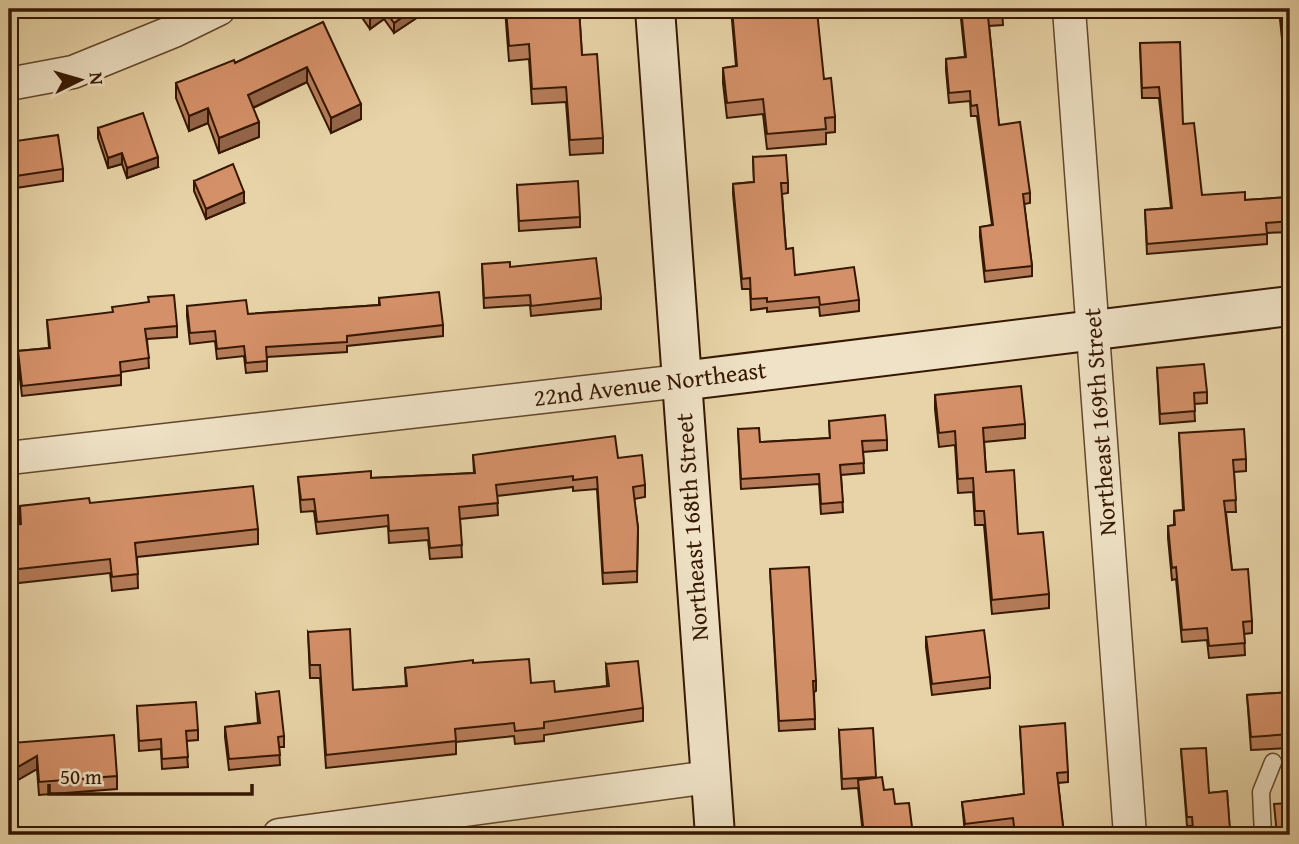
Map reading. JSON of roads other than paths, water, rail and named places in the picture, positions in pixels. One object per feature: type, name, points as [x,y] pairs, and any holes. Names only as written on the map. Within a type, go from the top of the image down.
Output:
[{"type":"street","points":[[9,84],[73,72],[174,31],[219,9]]},
{"type":"street","name":"Northeast 168th Street","points":[[655,9],[715,835]]},
{"type":"street","name":"Northeast 169th Street","points":[[1069,9],[1130,835]]},
{"type":"street","name":"22nd Avenue Northeast","points":[[9,458],[681,381],[1290,306]]},
{"type":"street","points":[[279,835],[710,777]]},
{"type":"lane","points":[[1263,835],[1261,792],[1273,762]]}]
